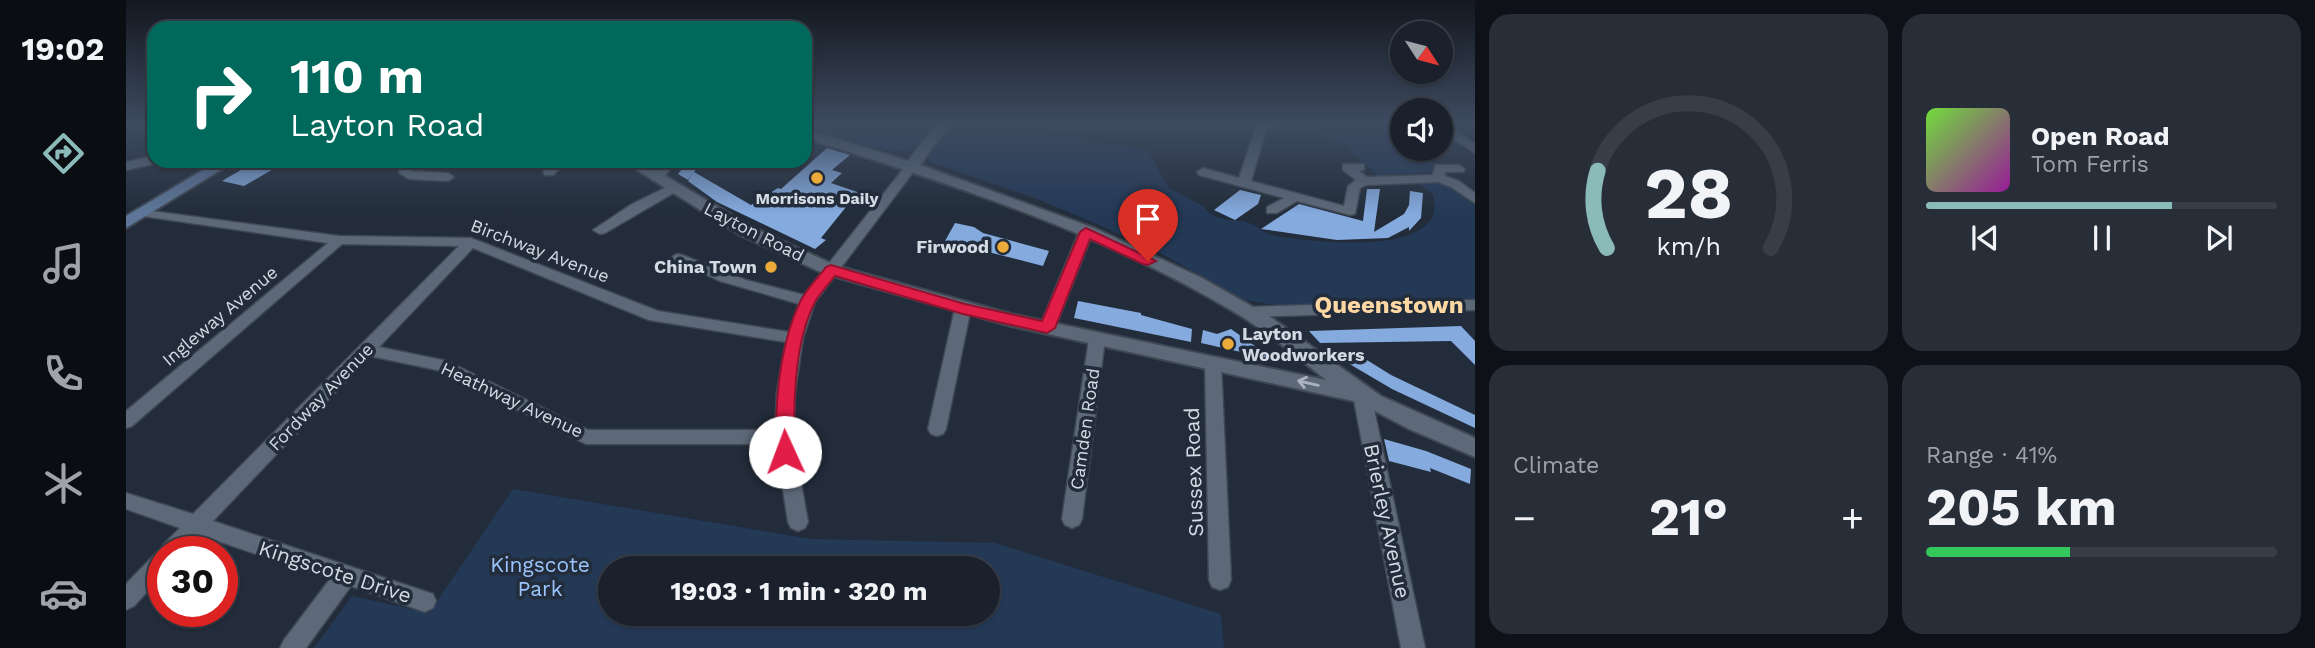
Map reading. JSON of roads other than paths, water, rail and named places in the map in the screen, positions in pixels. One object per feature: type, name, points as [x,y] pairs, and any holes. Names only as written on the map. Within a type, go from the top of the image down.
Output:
[{"type":"main road","points":[[126,223],[216,168]]},
{"type":"street","points":[[870,154],[995,194],[1169,270],[1249,312],[1314,360]]},
{"type":"street","points":[[798,522],[784,437],[786,392],[795,338],[808,301],[920,154]]},
{"type":"street","points":[[1244,183],[1253,154]]},
{"type":"street","points":[[126,166],[147,162]]},
{"type":"street","points":[[1439,177],[1439,168],[1445,166],[1459,169]]},
{"type":"street","points":[[1360,167],[1347,167],[1364,181]]},
{"type":"street","points":[[404,168],[409,175],[449,177]]},
{"type":"street","points":[[549,172],[553,168]]},
{"type":"street","name":"Layton Road","points":[[641,168],[734,225],[831,270],[963,309],[1362,395]]},
{"type":"street","points":[[657,178],[665,168]]},
{"type":"street","points":[[1203,173],[1350,211],[1354,186],[1364,181],[1439,177],[1455,184],[1475,199]]},
{"type":"street","points":[[600,230],[673,188]]},
{"type":"street","points":[[1271,210],[1296,196]]},
{"type":"street","name":"Birchway Avenue","points":[[142,212],[338,240],[471,242],[655,316],[795,338]]},
{"type":"street","points":[[1047,328],[1086,232]]},
{"type":"street","name":"Ingleway Avenue","points":[[126,421],[338,240]]},
{"type":"street","name":"Fordway Avenue","points":[[185,536],[471,242]]},
{"type":"street","points":[[677,258],[726,280],[763,292],[808,301]]},
{"type":"street","points":[[1249,312],[1468,306],[1475,319]]},
{"type":"street","points":[[937,429],[963,309]]},
{"type":"street","name":"Camden Road","points":[[1072,519],[1097,339]]},
{"type":"street","name":"Heathway Avenue","points":[[367,350],[441,365],[586,437],[784,437]]},
{"type":"street","name":"Layton Road","points":[[1254,371],[1314,360],[1362,395],[1475,448]]},
{"type":"street","name":"Sussex Road","points":[[1213,363],[1220,580]]},
{"type":"street","name":"Brierley Avenue","points":[[1362,395],[1413,648]]},
{"type":"street","name":"Kingscote Drive","points":[[126,500],[425,601]]},
{"type":"street","points":[[292,648],[346,576]]},
{"type":"street","points":[[126,599],[147,577]]},
{"type":"place","name":"Morrisons Daily","points":[[817,178]]},
{"type":"place","name":"Firwood","points":[[1003,247]]},
{"type":"place","name":"China Town","points":[[771,267]]},
{"type":"place","name":"Layton Woodworkers","points":[[1228,344]]},
{"type":"district","name":"Queenstown","points":[[1389,305]]},
{"type":"park label","name":"Kingscote Park","points":[[540,577]]}]
